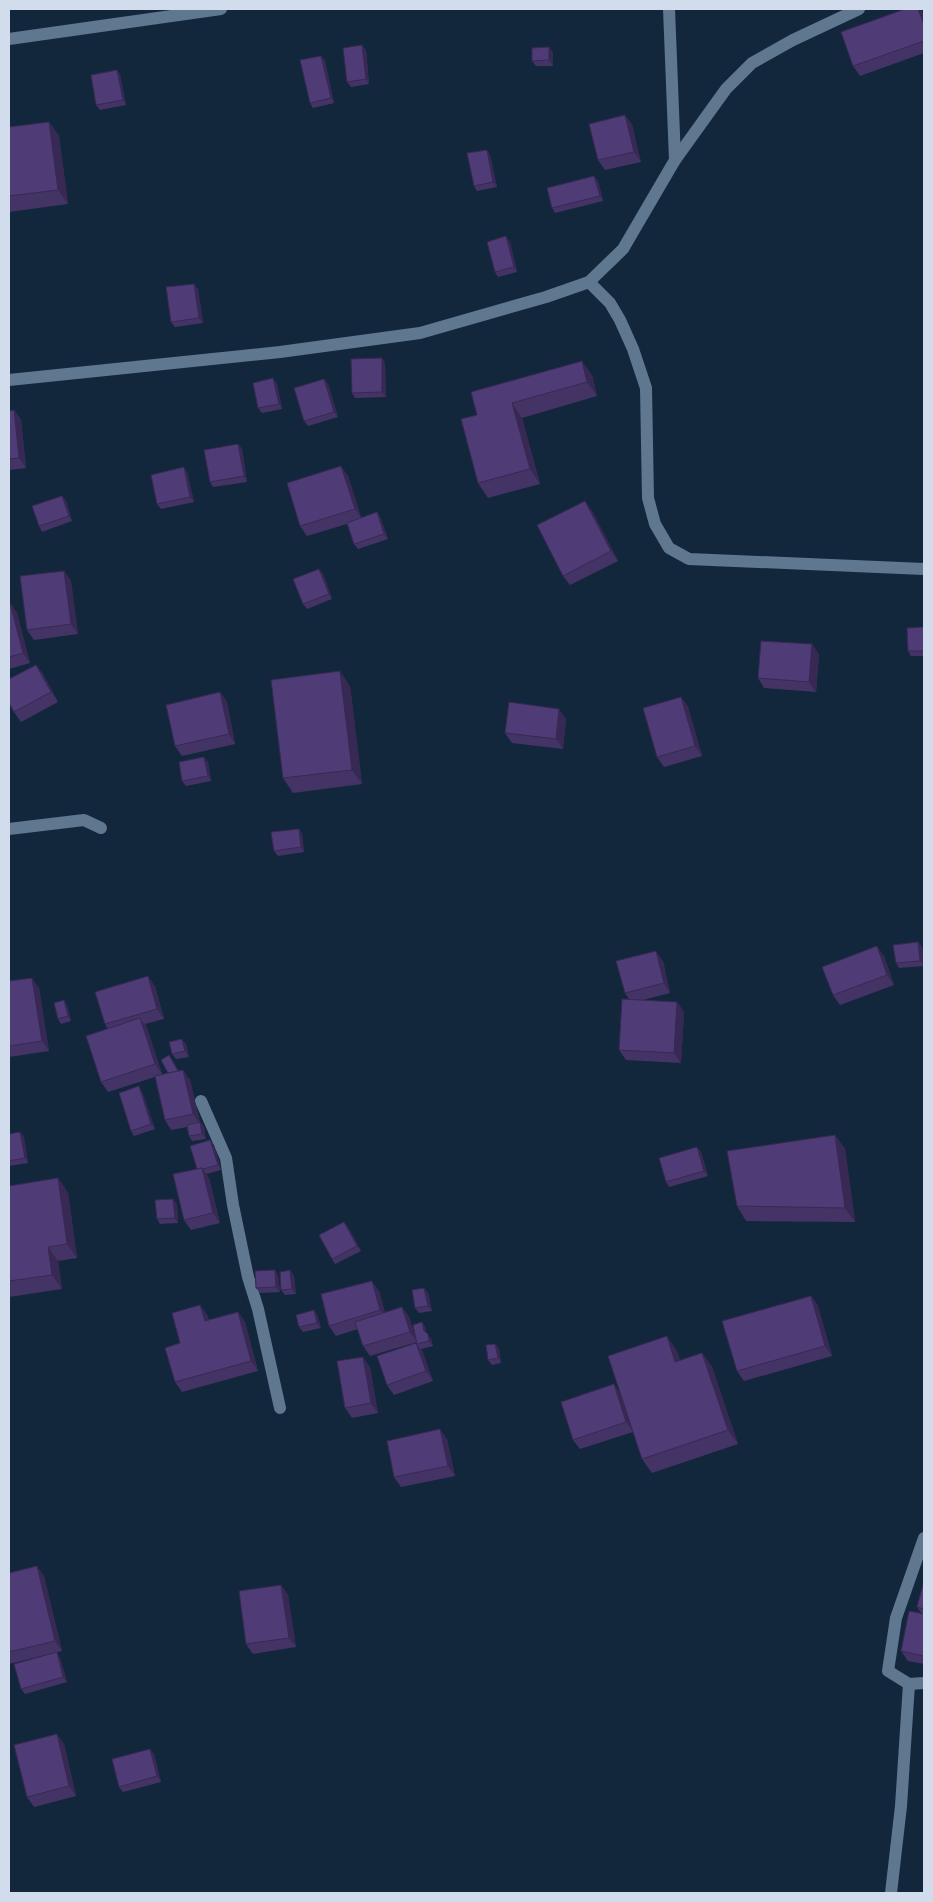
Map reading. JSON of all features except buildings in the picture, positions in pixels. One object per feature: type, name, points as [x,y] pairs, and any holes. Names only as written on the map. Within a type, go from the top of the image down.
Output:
[{"type":"street","points":[[9,39],[221,9]]},
{"type":"street","points":[[669,9],[675,160]]},
{"type":"street","points":[[9,380],[280,352],[420,333],[546,297],[589,282],[623,249],[675,160],[726,89],[752,64],[793,40],[859,9]]},
{"type":"street","points":[[589,282],[610,303],[620,320],[633,349],[646,388],[648,498],[655,524],[669,548],[689,559],[924,569]]},
{"type":"street","points":[[9,829],[84,820],[101,828]]},
{"type":"street","points":[[201,1102],[226,1158],[233,1205],[248,1277],[258,1309],[280,1408]]},
{"type":"street","points":[[924,1538],[896,1618],[888,1671],[910,1684],[924,1683]]},
{"type":"street","points":[[891,1893],[901,1806],[910,1684]]}]
